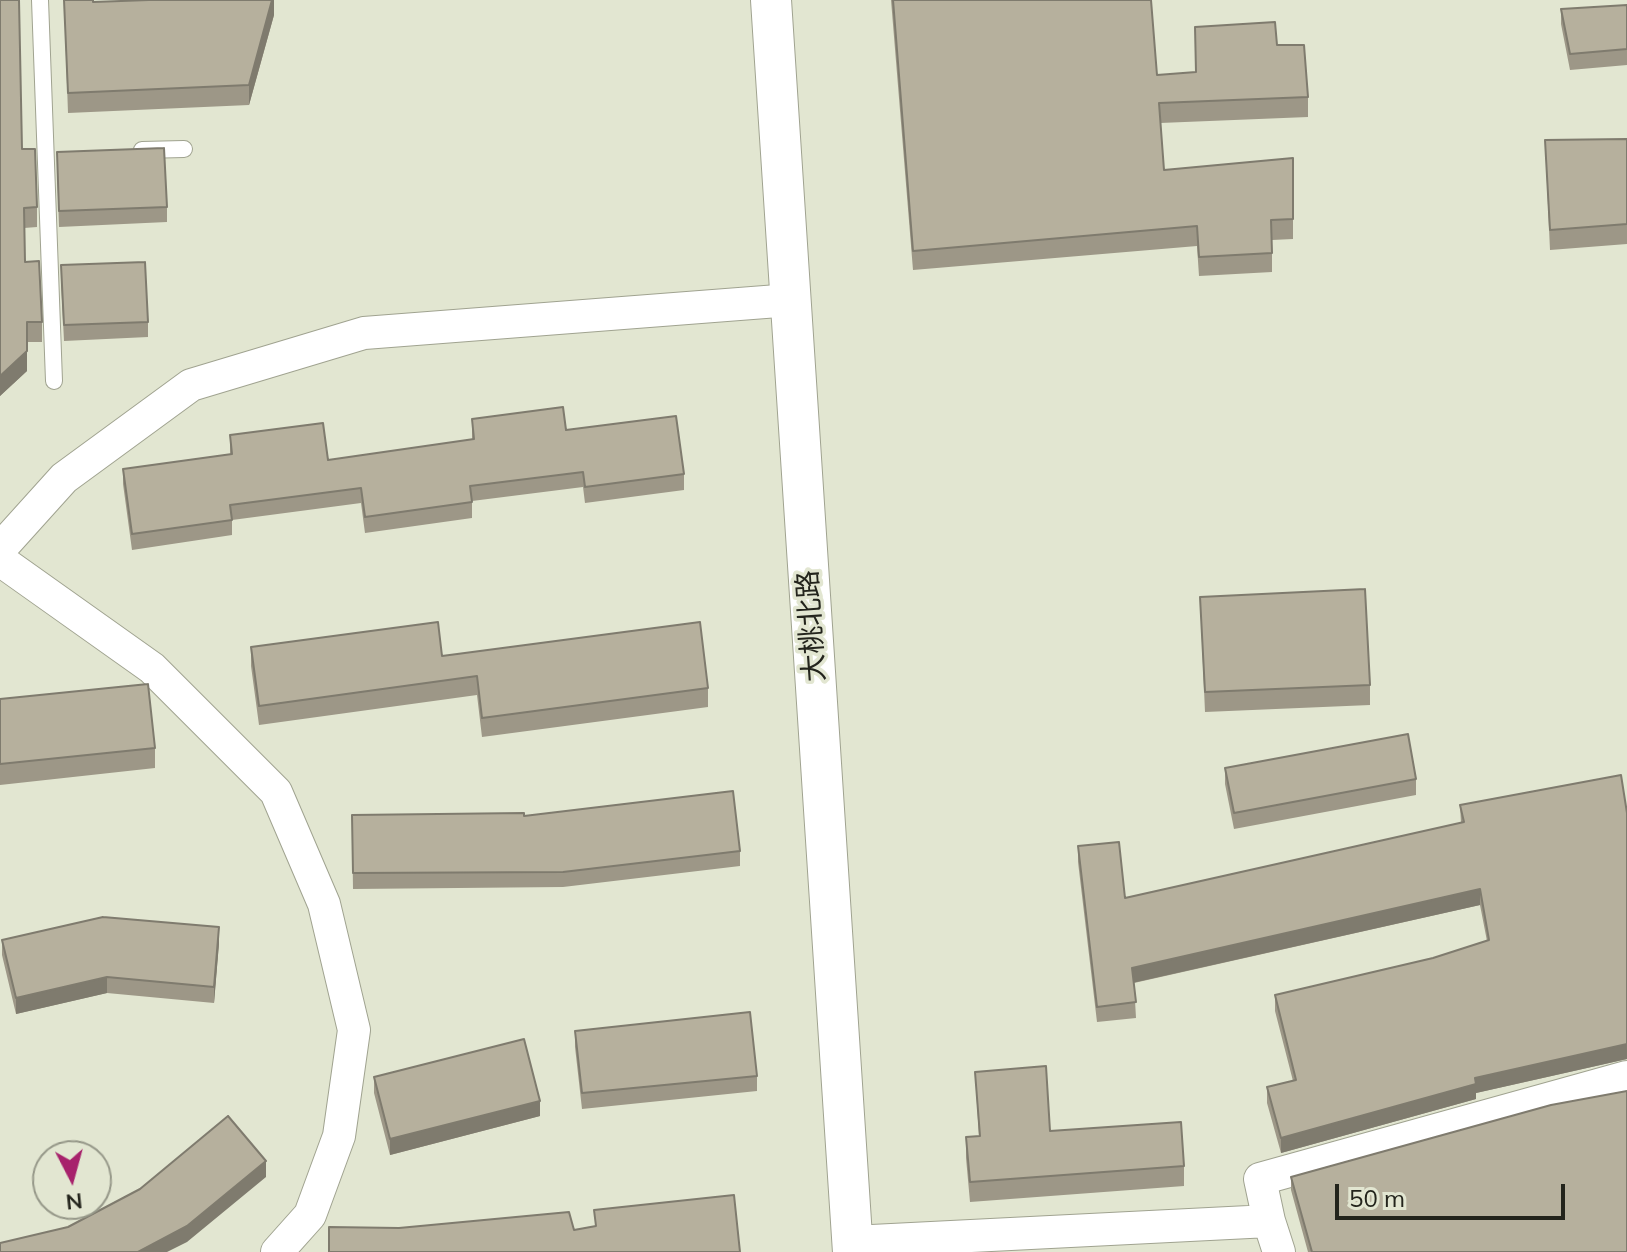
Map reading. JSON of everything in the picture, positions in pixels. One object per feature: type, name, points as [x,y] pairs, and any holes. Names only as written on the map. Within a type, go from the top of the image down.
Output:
[{"type":"street","name":"大桃北路","points":[[771,0],[852,1247]]},
{"type":"street","points":[[0,549],[64,478],[191,385],[364,333],[791,300]]},
{"type":"street","points":[[0,560],[152,668],[276,792],[324,904],[354,1030],[339,1136],[310,1215],[277,1252]]},
{"type":"street","points":[[1279,1252],[1260,1179],[1627,1077]]},
{"type":"street","points":[[852,1247],[1269,1221]]},
{"type":"lane","points":[[40,0],[54,154],[54,381]]},
{"type":"lane","points":[[123,151],[184,149]]},
{"type":"building","points":[[0,0],[19,0],[22,149],[35,149],[37,207],[24,208],[25,262],[39,261],[42,322],[27,322],[27,351],[0,376]]},
{"type":"building","points":[[64,0],[272,0],[249,85],[68,93]]},
{"type":"building","points":[[893,0],[1151,0],[1157,75],[1196,72],[1195,27],[1275,22],[1277,45],[1304,45],[1308,97],[1159,103],[1164,170],[1293,158],[1293,219],[1271,220],[1272,253],[1199,257],[1197,226],[913,251]]},
{"type":"building","points":[[1627,5],[1627,49],[1570,54],[1561,9]]},
{"type":"building","points":[[1627,139],[1627,224],[1550,230],[1545,140]]},
{"type":"building","points":[[164,148],[167,207],[59,211],[57,152]]},
{"type":"building","points":[[145,262],[148,322],[64,325],[61,265]]},
{"type":"building","points":[[563,407],[566,430],[676,416],[684,474],[585,487],[583,472],[470,486],[472,502],[365,517],[361,488],[230,505],[232,520],[132,534],[123,469],[232,454],[230,435],[323,423],[328,460],[474,439],[472,419]]},
{"type":"building","points":[[1365,589],[1370,685],[1205,692],[1200,597]]},
{"type":"building","points":[[438,622],[442,656],[700,622],[708,688],[482,718],[477,676],[259,706],[251,647]]},
{"type":"building","points":[[148,684],[155,748],[0,764],[0,699]]},
{"type":"building","points":[[1408,734],[1416,779],[1234,813],[1225,768]]},
{"type":"building","points":[[1621,775],[1627,813],[1627,1044],[1475,1078],[1476,1084],[1281,1138],[1267,1087],[1296,1080],[1275,995],[1433,958],[1489,940],[1480,889],[1132,968],[1136,1002],[1097,1007],[1078,846],[1119,842],[1125,898],[1464,822],[1460,805]]},
{"type":"building","points":[[733,791],[740,851],[563,872],[353,873],[352,815],[524,813],[524,816]]},
{"type":"building","points":[[103,917],[219,927],[214,987],[107,977],[16,998],[2,940]]},
{"type":"building","points":[[750,1012],[757,1076],[582,1093],[575,1031]]},
{"type":"building","points":[[524,1039],[540,1101],[390,1139],[374,1077]]},
{"type":"building","points":[[1046,1066],[1050,1131],[1181,1122],[1184,1166],[970,1182],[966,1137],[980,1136],[975,1072]]},
{"type":"building","points":[[1627,1091],[1627,1252],[1312,1252],[1291,1177],[1551,1105]]},
{"type":"building","points":[[228,1116],[266,1161],[187,1226],[138,1252],[0,1252],[0,1243],[68,1227],[81,1220],[112,1220],[112,1204],[140,1189]]},
{"type":"building","points":[[734,1195],[740,1252],[329,1252],[329,1227],[399,1228],[569,1212],[574,1230],[596,1226],[594,1210]]}]
